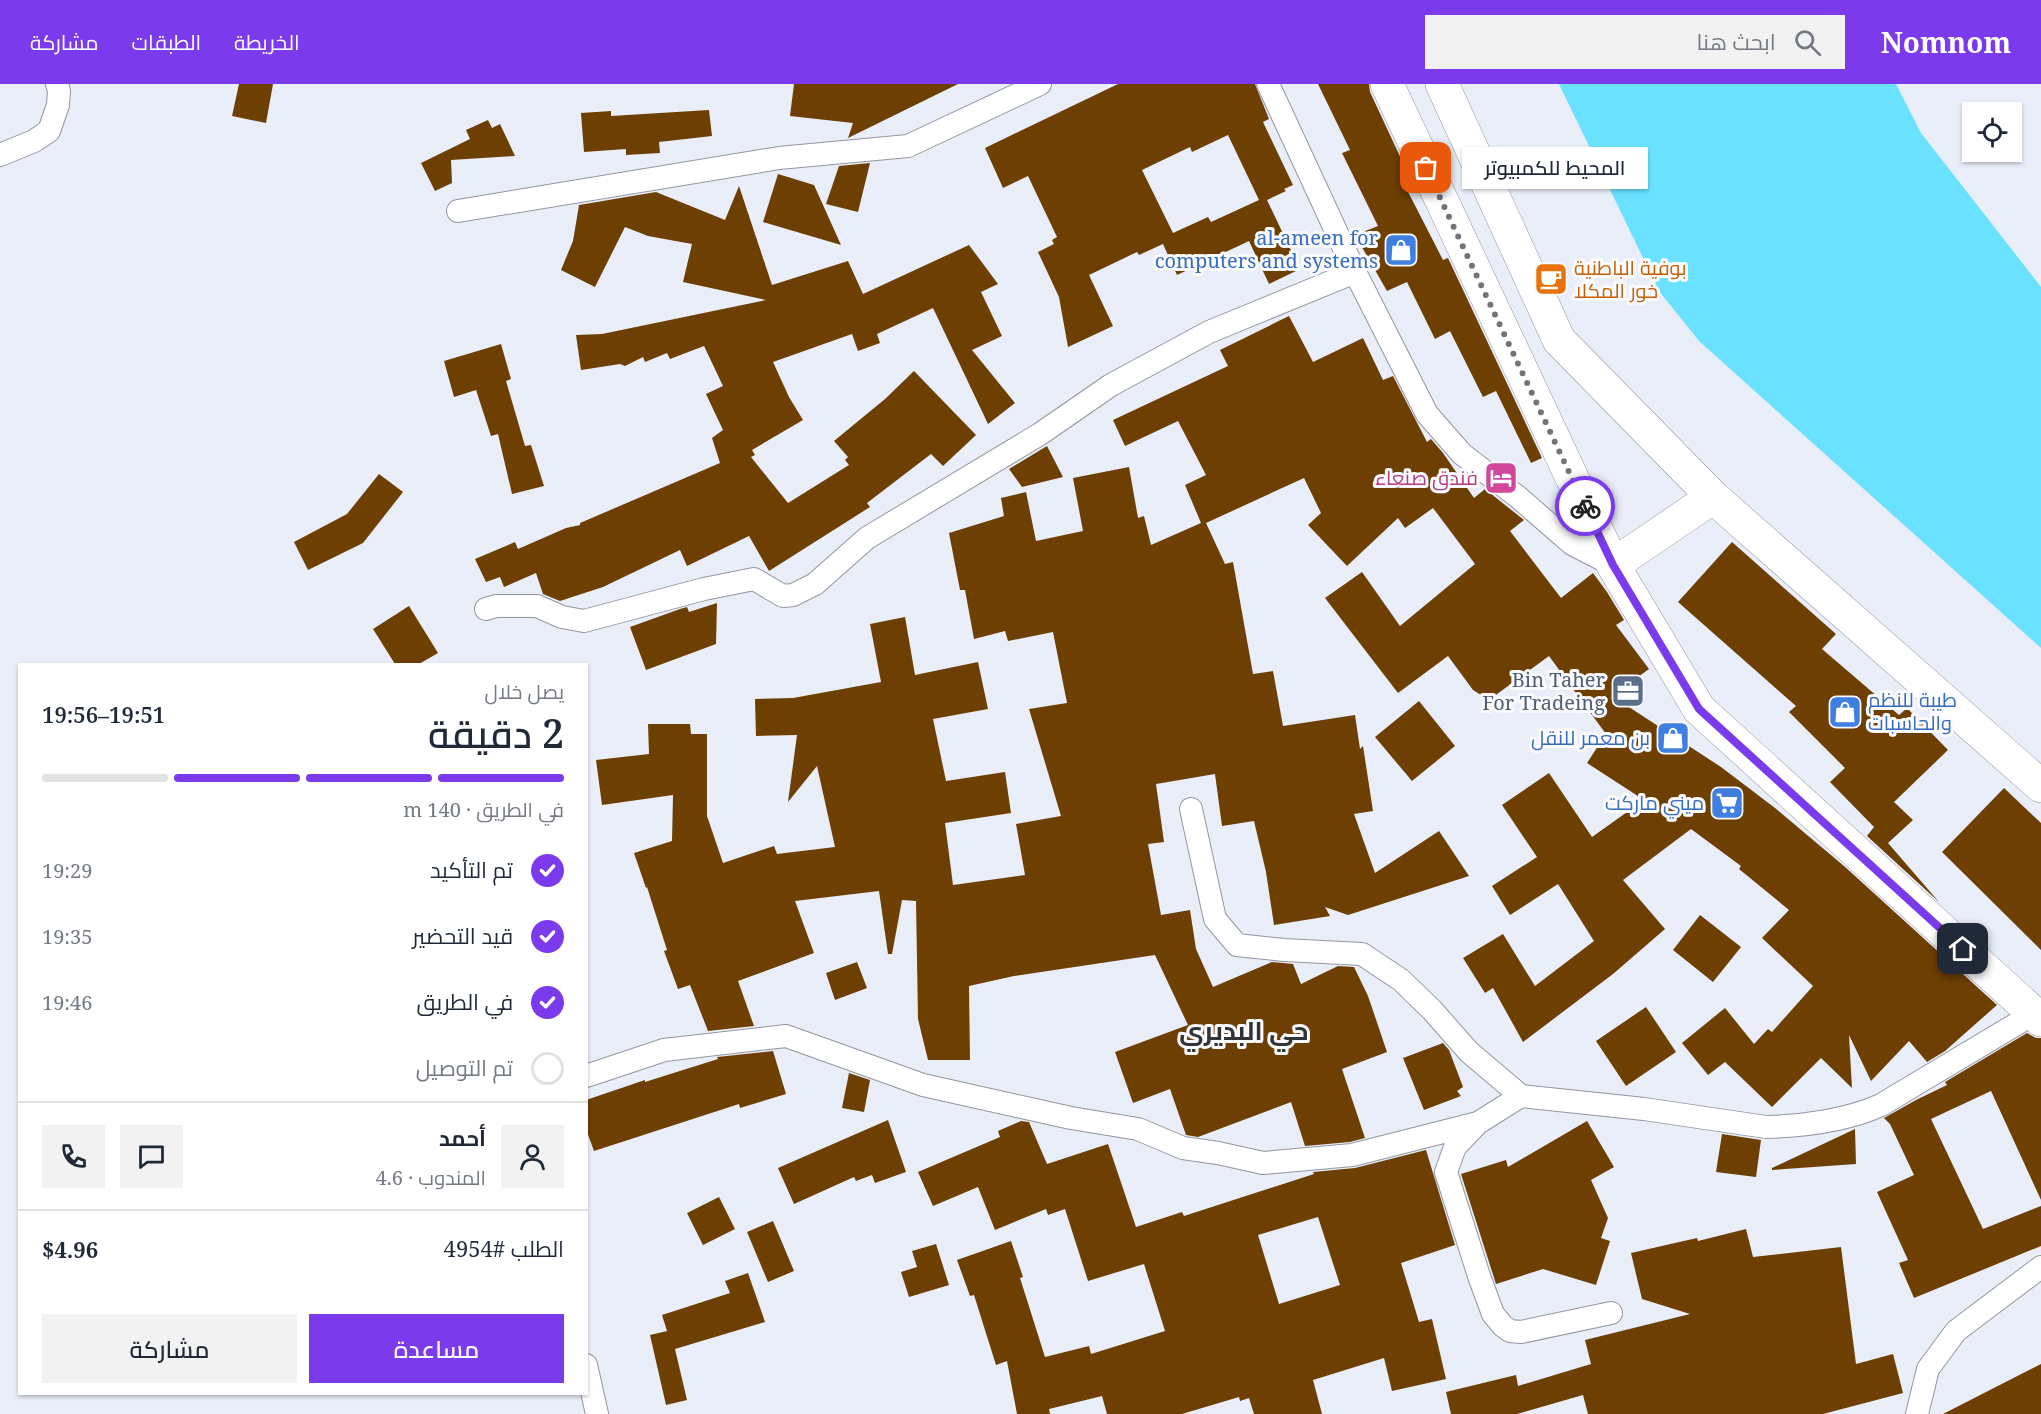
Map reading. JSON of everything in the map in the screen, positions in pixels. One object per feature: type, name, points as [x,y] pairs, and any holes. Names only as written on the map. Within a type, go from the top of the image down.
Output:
[{"type":"highway","points":[[1387,84],[1613,565],[1699,709],[2037,1017]]},
{"type":"highway","points":[[1442,84],[1559,340],[1713,497],[2041,786]]},
{"type":"highway","points":[[1613,565],[1713,497]]},
{"type":"street","points":[[0,155],[34,141],[50,131],[58,105],[57,84]]},
{"type":"street","points":[[458,211],[779,158],[908,146],[1040,84]]},
{"type":"street","points":[[1269,84],[1355,272],[1427,414],[1461,454],[1518,497],[1572,544],[1613,565]]},
{"type":"street","points":[[486,609],[496,606],[537,606],[562,617],[584,621],[704,589],[754,579],[783,596],[794,595],[815,584],[867,538],[1040,434],[1111,385],[1209,332],[1355,272]]},
{"type":"street","points":[[1191,809],[1215,919],[1237,945],[1362,954],[1401,980],[1432,1010],[1469,1052],[1521,1096],[1644,1109],[1766,1127],[1782,1127],[1867,1112],[2037,1017]]},
{"type":"street","points":[[588,1075],[664,1050],[786,1036],[922,1085],[1060,1116],[1138,1129],[1183,1148],[1263,1163],[1352,1155],[1478,1123]]},
{"type":"street","points":[[1521,1096],[1478,1123],[1455,1147],[1446,1172],[1493,1314],[1503,1326],[1521,1332],[1611,1313]]},
{"type":"street","points":[[1917,1414],[1928,1369],[1956,1331],[2041,1268]]},
{"type":"street","points":[[588,1374],[597,1414]]},
{"type":"water","points":[[1559,84],[1896,84],[1921,133],[2041,287],[2041,648],[1699,341],[1659,291]]},
{"type":"building","points":[[239,84],[273,84],[266,123],[232,116]]},
{"type":"building","points":[[794,84],[958,84],[848,138],[853,123],[790,116]]},
{"type":"building","points":[[1118,84],[1255,84],[1269,119],[1263,122],[1293,185],[1267,200],[1300,269],[1269,284],[1249,241],[1177,275],[1163,244],[1139,255],[1137,252],[1089,275],[1113,326],[1068,347],[1059,297],[1038,252],[1054,244],[1052,240],[1057,237],[1028,176],[1003,188],[985,148]],"holes":[[[1228,135],[1259,200],[1211,222],[1208,217],[1173,233],[1142,170],[1190,147],[1192,152]]]},
{"type":"building","points":[[1318,84],[1369,84],[1370,92],[1410,178],[1403,182],[1443,260],[1448,258],[1542,458],[1531,463],[1496,391],[1483,397],[1450,331],[1435,339],[1407,282],[1387,291],[1355,235],[1378,226],[1342,153],[1350,150]]},
{"type":"building","points":[[709,110],[712,136],[659,142],[660,153],[626,155],[626,149],[584,152],[581,113],[611,111],[611,116]]},
{"type":"building","points":[[488,120],[492,128],[500,124],[515,156],[451,160],[452,183],[435,191],[421,163],[470,139],[466,130]]},
{"type":"building","points":[[870,163],[858,212],[826,204],[839,166]]},
{"type":"building","points":[[778,174],[814,185],[841,245],[763,222]]},
{"type":"building","points":[[739,186],[772,285],[848,261],[863,294],[969,245],[998,284],[981,292],[1002,336],[972,350],[1015,403],[988,424],[933,308],[877,334],[880,343],[858,351],[852,334],[773,362],[789,397],[803,420],[752,450],[755,455],[751,457],[788,503],[849,465],[845,460],[848,457],[834,441],[885,399],[914,371],[976,435],[943,466],[931,454],[867,503],[870,507],[769,571],[749,536],[687,566],[680,550],[603,587],[560,601],[543,594],[536,573],[504,587],[500,577],[486,582],[475,559],[515,542],[518,549],[566,528],[580,525],[580,523],[720,463],[712,438],[723,430],[706,394],[723,386],[704,346],[670,359],[667,353],[645,362],[643,357],[625,366],[620,364],[581,370],[576,335],[602,334],[766,300],[683,282],[692,244],[648,236],[625,227],[595,287],[561,270],[573,241],[579,205],[656,192],[725,220]]},
{"type":"building","points":[[1289,316],[1313,362],[1363,338],[1383,380],[1393,376],[1427,442],[1431,439],[1443,453],[1474,498],[1485,489],[1524,520],[1510,531],[1561,598],[1593,573],[1624,620],[1616,625],[1649,669],[1612,696],[1721,767],[1775,808],[1844,866],[1997,1005],[1945,1051],[1927,1062],[1909,1041],[1871,1081],[1849,1035],[1852,1088],[1821,1058],[1772,1107],[1725,1062],[1708,1075],[1682,1043],[1725,1008],[1754,1044],[1768,1029],[1772,1032],[1813,986],[1762,938],[1789,910],[1739,869],[1741,866],[1691,829],[1623,880],[1665,929],[1613,974],[1523,1042],[1493,988],[1485,993],[1463,958],[1503,934],[1535,986],[1594,941],[1558,884],[1510,915],[1492,886],[1537,857],[1502,805],[1549,773],[1592,837],[1644,800],[1587,763],[1606,734],[1549,656],[1489,700],[1473,690],[1448,656],[1398,693],[1325,598],[1362,572],[1400,626],[1475,564],[1433,508],[1405,528],[1398,518],[1347,566],[1308,525],[1321,513],[1304,478],[1206,523],[1225,564],[1233,562],[1253,674],[1273,671],[1283,726],[1355,715],[1360,749],[1363,746],[1373,811],[1354,814],[1375,873],[1439,831],[1469,876],[1348,915],[1325,907],[1330,916],[1274,925],[1266,872],[1254,821],[1222,826],[1215,774],[1156,784],[1164,842],[1148,844],[1161,915],[1190,910],[1196,949],[1213,987],[1272,962],[1293,964],[1301,984],[1338,966],[1354,967],[1368,996],[1387,1052],[1342,1069],[1365,1138],[1350,1142],[1305,1146],[1291,1102],[1198,1137],[1186,1135],[1170,1089],[1133,1103],[1115,1052],[1188,1025],[1155,955],[1014,976],[969,986],[970,1060],[928,1060],[918,1019],[916,901],[902,900],[892,954],[888,954],[879,891],[795,901],[814,953],[738,981],[754,1026],[708,1031],[690,985],[678,989],[664,951],[667,950],[647,887],[634,853],[672,841],[673,795],[602,805],[596,760],[649,754],[648,724],[690,724],[691,734],[707,734],[707,816],[723,863],[774,846],[777,854],[835,847],[817,766],[788,802],[797,735],[756,736],[755,699],[793,698],[881,682],[870,624],[905,617],[915,675],[978,662],[988,709],[933,719],[946,781],[1005,772],[1011,813],[945,823],[953,885],[1025,875],[1016,824],[1061,816],[1029,709],[1067,703],[1053,632],[1008,641],[1005,631],[974,639],[965,590],[960,590],[949,533],[1004,516],[1001,498],[1026,492],[1036,541],[1083,531],[1073,478],[1129,467],[1138,518],[1144,516],[1151,545],[1201,523],[1185,485],[1206,475],[1178,421],[1125,446],[1113,420],[1228,366],[1220,350]]},
{"type":"building","points":[[501,344],[511,379],[506,381],[525,446],[531,445],[544,486],[512,494],[498,434],[491,436],[476,390],[454,397],[444,361]]},
{"type":"building","points":[[1047,446],[1063,477],[1022,487],[1009,469]]},
{"type":"building","points":[[379,474],[403,492],[363,543],[308,570],[294,542],[347,514]]},
{"type":"building","points":[[1732,542],[1836,634],[1822,649],[1899,715],[1907,708],[1948,750],[1894,802],[1913,820],[1888,843],[1939,902],[1867,836],[1874,827],[1830,782],[1845,768],[1789,712],[1796,706],[1678,602]]},
{"type":"building","points":[[717,603],[716,644],[646,670],[630,627],[687,607],[689,612]]},
{"type":"building","points":[[409,606],[438,653],[421,663],[394,663],[373,629]]},
{"type":"building","points":[[1419,701],[1455,746],[1412,781],[1375,737]]},
{"type":"building","points":[[2004,788],[2041,823],[2041,950],[1942,852]]},
{"type":"building","points":[[1700,915],[1741,947],[1713,982],[1673,950]]},
{"type":"building","points":[[857,962],[867,988],[835,1000],[826,973]]},
{"type":"building","points":[[1646,1007],[1676,1052],[1626,1086],[1596,1041]]},
{"type":"building","points":[[2027,1033],[2041,1038],[2041,1200],[1991,1091],[1931,1119],[1983,1229],[2041,1206],[2041,1246],[1914,1298],[1899,1263],[1908,1260],[1877,1192],[1914,1175],[1890,1124],[1884,1118],[1947,1085],[1945,1082]]},
{"type":"building","points":[[1443,1043],[1449,1050],[1463,1087],[1457,1091],[1461,1096],[1424,1110],[1403,1058]]},
{"type":"building","points":[[773,1051],[786,1094],[740,1108],[739,1104],[594,1151],[588,1134],[588,1099],[718,1059],[717,1057]]},
{"type":"building","points":[[849,1073],[870,1080],[864,1112],[842,1108]]},
{"type":"building","points":[[888,1120],[906,1172],[875,1183],[872,1175],[856,1181],[854,1177],[794,1204],[778,1168]]},
{"type":"building","points":[[1021,1121],[1029,1122],[1047,1164],[1108,1144],[1136,1227],[1182,1212],[1184,1216],[1314,1174],[1313,1172],[1355,1168],[1426,1150],[1455,1245],[1401,1263],[1419,1322],[1432,1319],[1446,1379],[1392,1391],[1384,1358],[1313,1380],[1322,1414],[1254,1414],[1249,1398],[1240,1401],[1239,1397],[1182,1414],[1107,1414],[1102,1396],[1049,1409],[1050,1414],[1017,1414],[1007,1361],[996,1365],[974,1295],[970,1296],[957,1260],[1011,1241],[1045,1357],[1089,1346],[1091,1354],[1165,1331],[1144,1264],[1088,1281],[1065,1209],[1048,1215],[1046,1209],[995,1230],[978,1187],[933,1206],[918,1172],[1000,1137],[998,1131]],"holes":[[[1318,1217],[1340,1285],[1279,1304],[1258,1235]]]},
{"type":"building","points":[[1587,1121],[1614,1167],[1591,1180],[1608,1218],[1601,1238],[1610,1241],[1596,1285],[1543,1269],[1496,1284],[1461,1174],[1506,1160],[1508,1167]]},
{"type":"building","points":[[1855,1129],[1856,1164],[1772,1170],[1772,1168]]},
{"type":"building","points":[[1722,1134],[1761,1140],[1756,1177],[1716,1172]]},
{"type":"building","points":[[719,1197],[735,1229],[703,1245],[687,1213]]},
{"type":"building","points":[[773,1221],[794,1271],[768,1282],[747,1232]]},
{"type":"building","points":[[1746,1229],[1753,1257],[1841,1247],[1856,1364],[1893,1354],[1903,1393],[1823,1414],[1588,1414],[1583,1395],[1517,1414],[1451,1414],[1446,1392],[1516,1375],[1518,1386],[1591,1364],[1585,1340],[1690,1314],[1642,1299],[1631,1253],[1697,1238],[1698,1241]]},
{"type":"building","points":[[936,1244],[949,1285],[909,1297],[901,1272],[917,1267],[912,1251]]},
{"type":"building","points":[[748,1273],[765,1322],[675,1349],[687,1400],[666,1405],[650,1335],[667,1331],[662,1315],[730,1293],[725,1281]]},
{"type":"building","points":[[2041,1364],[2041,1414],[1943,1414]]},
{"type":"way so far","points":[[1426,168],[1585,506]]},
{"type":"place","name":"المحيط للكمبيوتر","points":[[1426,168]]},
{"type":"place","name":"al-ameen for computers and systems","points":[[1401,250]]},
{"type":"place","name":"بوفية الباطنية خور المكلا","points":[[1551,279]]},
{"type":"place","name":"فندق صنعاء","points":[[1501,478]]},
{"type":"place","name":"Bin Taher For Tradeing","points":[[1628,691]]},
{"type":"place","name":"طيبة للنظم والحاسبات","points":[[1845,712]]},
{"type":"place","name":"بن معمر للنقل","points":[[1673,738]]},
{"type":"place","name":"ميني ماركت","points":[[1727,803]]},
{"type":"district","name":"حي البديري","points":[[1244,1031]]},
{"type":"route","points":[[1585,506],[1613,565],[1699,709],[1963,949]]}]
